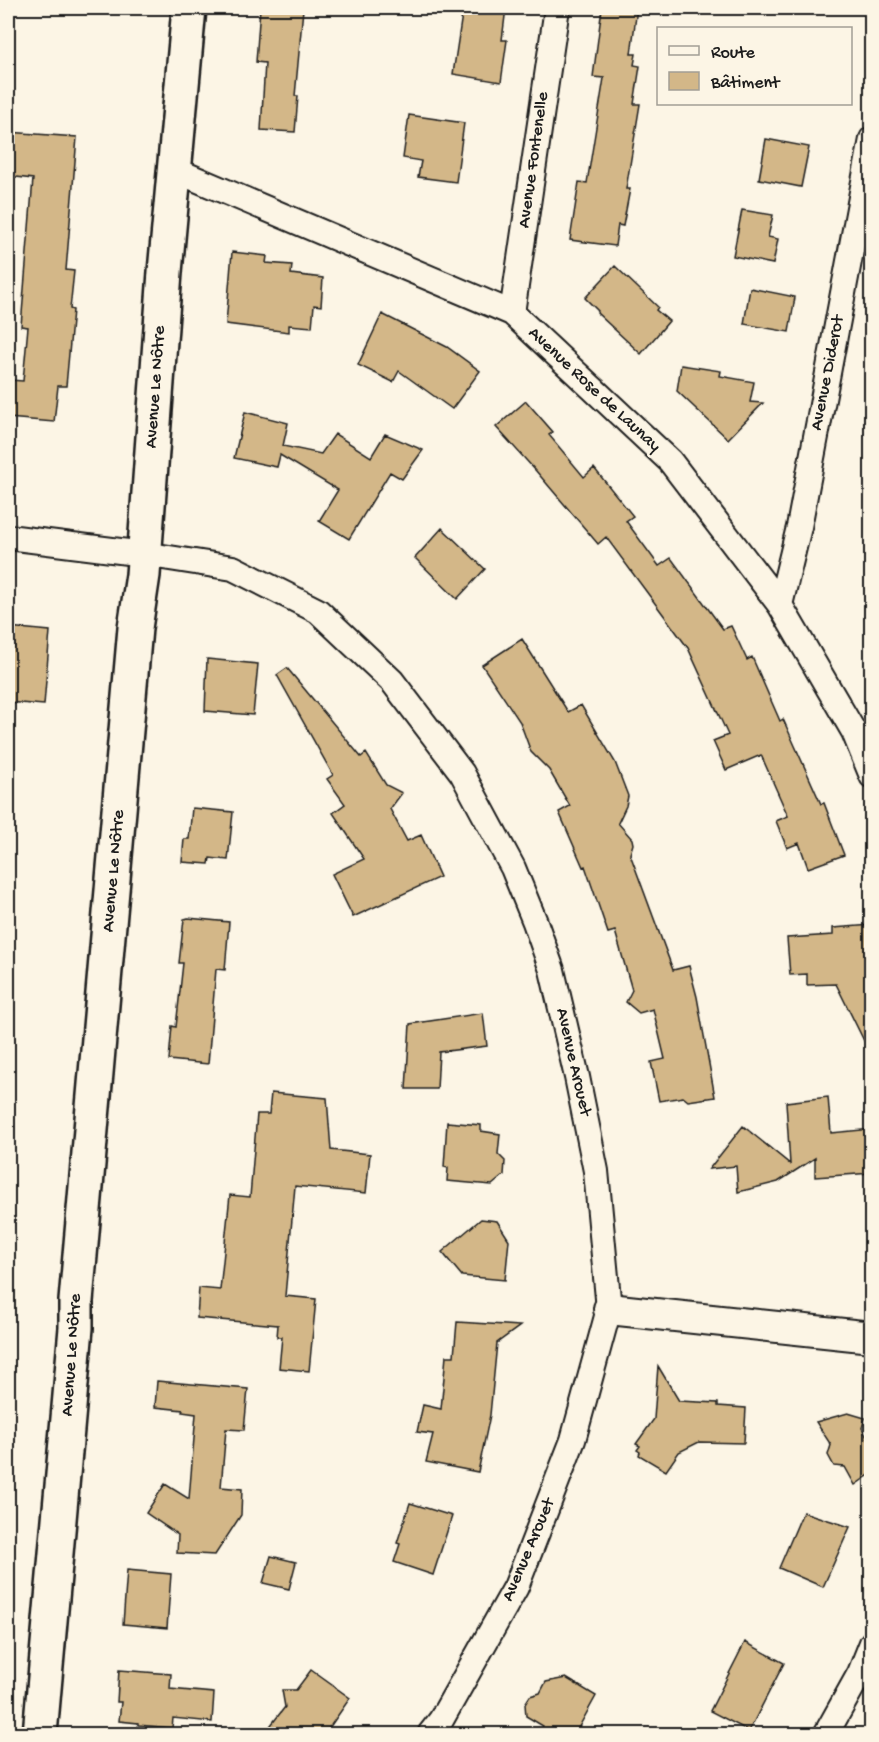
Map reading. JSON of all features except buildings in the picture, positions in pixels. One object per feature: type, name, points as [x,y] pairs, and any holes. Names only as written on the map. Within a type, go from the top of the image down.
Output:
[{"type":"main road","name":"Avenue Le Nôtre","points":[[40,1734],[135,628],[144,554],[165,272],[189,8]]},
{"type":"street","name":"Avenue Fontenelle","points":[[512,313],[557,8]]},
{"type":"street","name":"Avenue Diderot","points":[[780,605],[799,527],[872,140]]},
{"type":"street","name":"Avenue Rose de Launay","points":[[176,170],[512,313],[670,461],[780,605],[854,732],[872,776]]},
{"type":"street","name":"Avenue Arouet","points":[[8,537],[233,568],[318,611],[392,681],[462,773],[513,868],[552,970],[578,1077],[596,1171],[609,1309],[573,1440],[516,1587],[441,1720],[430,1734]]},
{"type":"street","points":[[609,1309],[872,1337]]},
{"type":"street","points":[[826,1734],[860,1673],[872,1643]]}]
